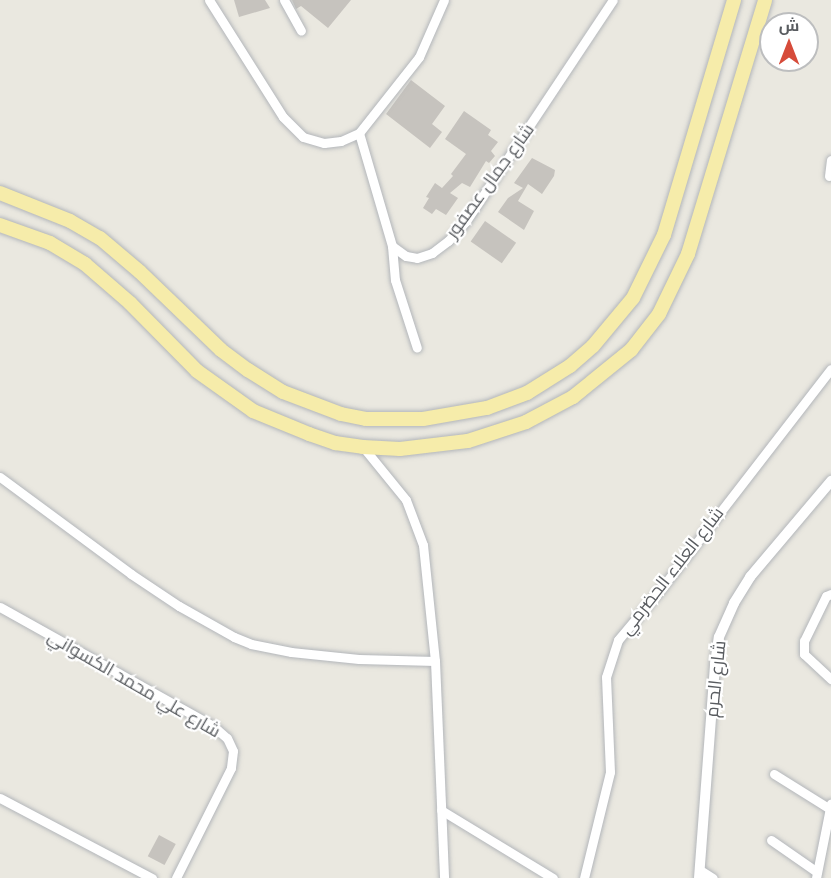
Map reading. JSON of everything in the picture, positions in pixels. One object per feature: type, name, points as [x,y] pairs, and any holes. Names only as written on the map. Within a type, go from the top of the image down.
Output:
[{"type":"main road","points":[[0,193],[59,216],[100,238],[140,272],[221,350],[283,392],[341,414],[366,419],[423,419],[487,408],[527,393],[570,366],[593,346],[633,298],[664,235],[734,0]]},
{"type":"main road","points":[[0,225],[50,243],[85,264],[130,303],[197,371],[253,411],[335,443],[363,447],[400,449],[468,441],[526,422],[578,394],[631,350],[666,302],[688,254],[765,0]]},
{"type":"street","points":[[210,0],[278,110],[294,130],[308,139],[324,143],[340,141],[358,133],[418,57],[444,0]]},
{"type":"street","points":[[284,0],[301,31]]},
{"type":"street","name":"شارع جمال عصفور","points":[[392,246],[406,256],[417,258],[432,253],[458,231],[613,0]]},
{"type":"street","points":[[358,133],[392,246],[395,280],[417,348]]},
{"type":"street","points":[[829,176],[831,160]]},
{"type":"street","name":"شارع العلاء الحضرمي","points":[[585,876],[609,780],[606,677],[611,653],[618,640],[831,369]]},
{"type":"street","points":[[363,447],[398,488],[413,512],[421,534],[435,661],[444,878]]},
{"type":"street","points":[[0,477],[160,593],[251,645],[359,660],[435,661]]},
{"type":"street","name":"شارع الحرم","points":[[700,874],[715,664],[719,637],[734,603],[750,578],[831,481]]},
{"type":"street","points":[[831,594],[826,596],[804,641],[804,654],[831,679]]},
{"type":"street","name":"شارع علي محمد الكسواني","points":[[0,607],[213,726],[227,738],[233,751],[231,768],[176,878]]},
{"type":"street","points":[[771,840],[817,875],[827,840],[830,806],[774,774]]},
{"type":"street","points":[[0,798],[152,878]]},
{"type":"street","points":[[441,810],[553,878]]},
{"type":"street","points":[[700,874],[713,878]]},
{"type":"building","points":[[234,0],[265,0],[270,8],[239,17]]},
{"type":"building","points":[[292,0],[351,0],[328,28],[301,6],[296,9]]},
{"type":"building","points":[[411,80],[445,106],[432,124],[442,132],[430,148],[386,114]]},
{"type":"building","points":[[464,111],[491,130],[488,135],[498,142],[491,151],[495,156],[489,163],[486,161],[470,187],[462,183],[450,193],[458,198],[446,215],[436,209],[432,214],[423,208],[429,198],[426,197],[435,183],[442,188],[453,176],[451,174],[466,154],[445,139]]},
{"type":"building","points":[[532,158],[555,170],[554,176],[542,194],[528,184],[518,201],[534,211],[524,230],[498,212],[508,198],[523,188],[514,183]]},
{"type":"building","points":[[485,221],[516,243],[502,263],[471,241]]},
{"type":"building","points":[[159,835],[176,844],[165,865],[148,856]]}]
